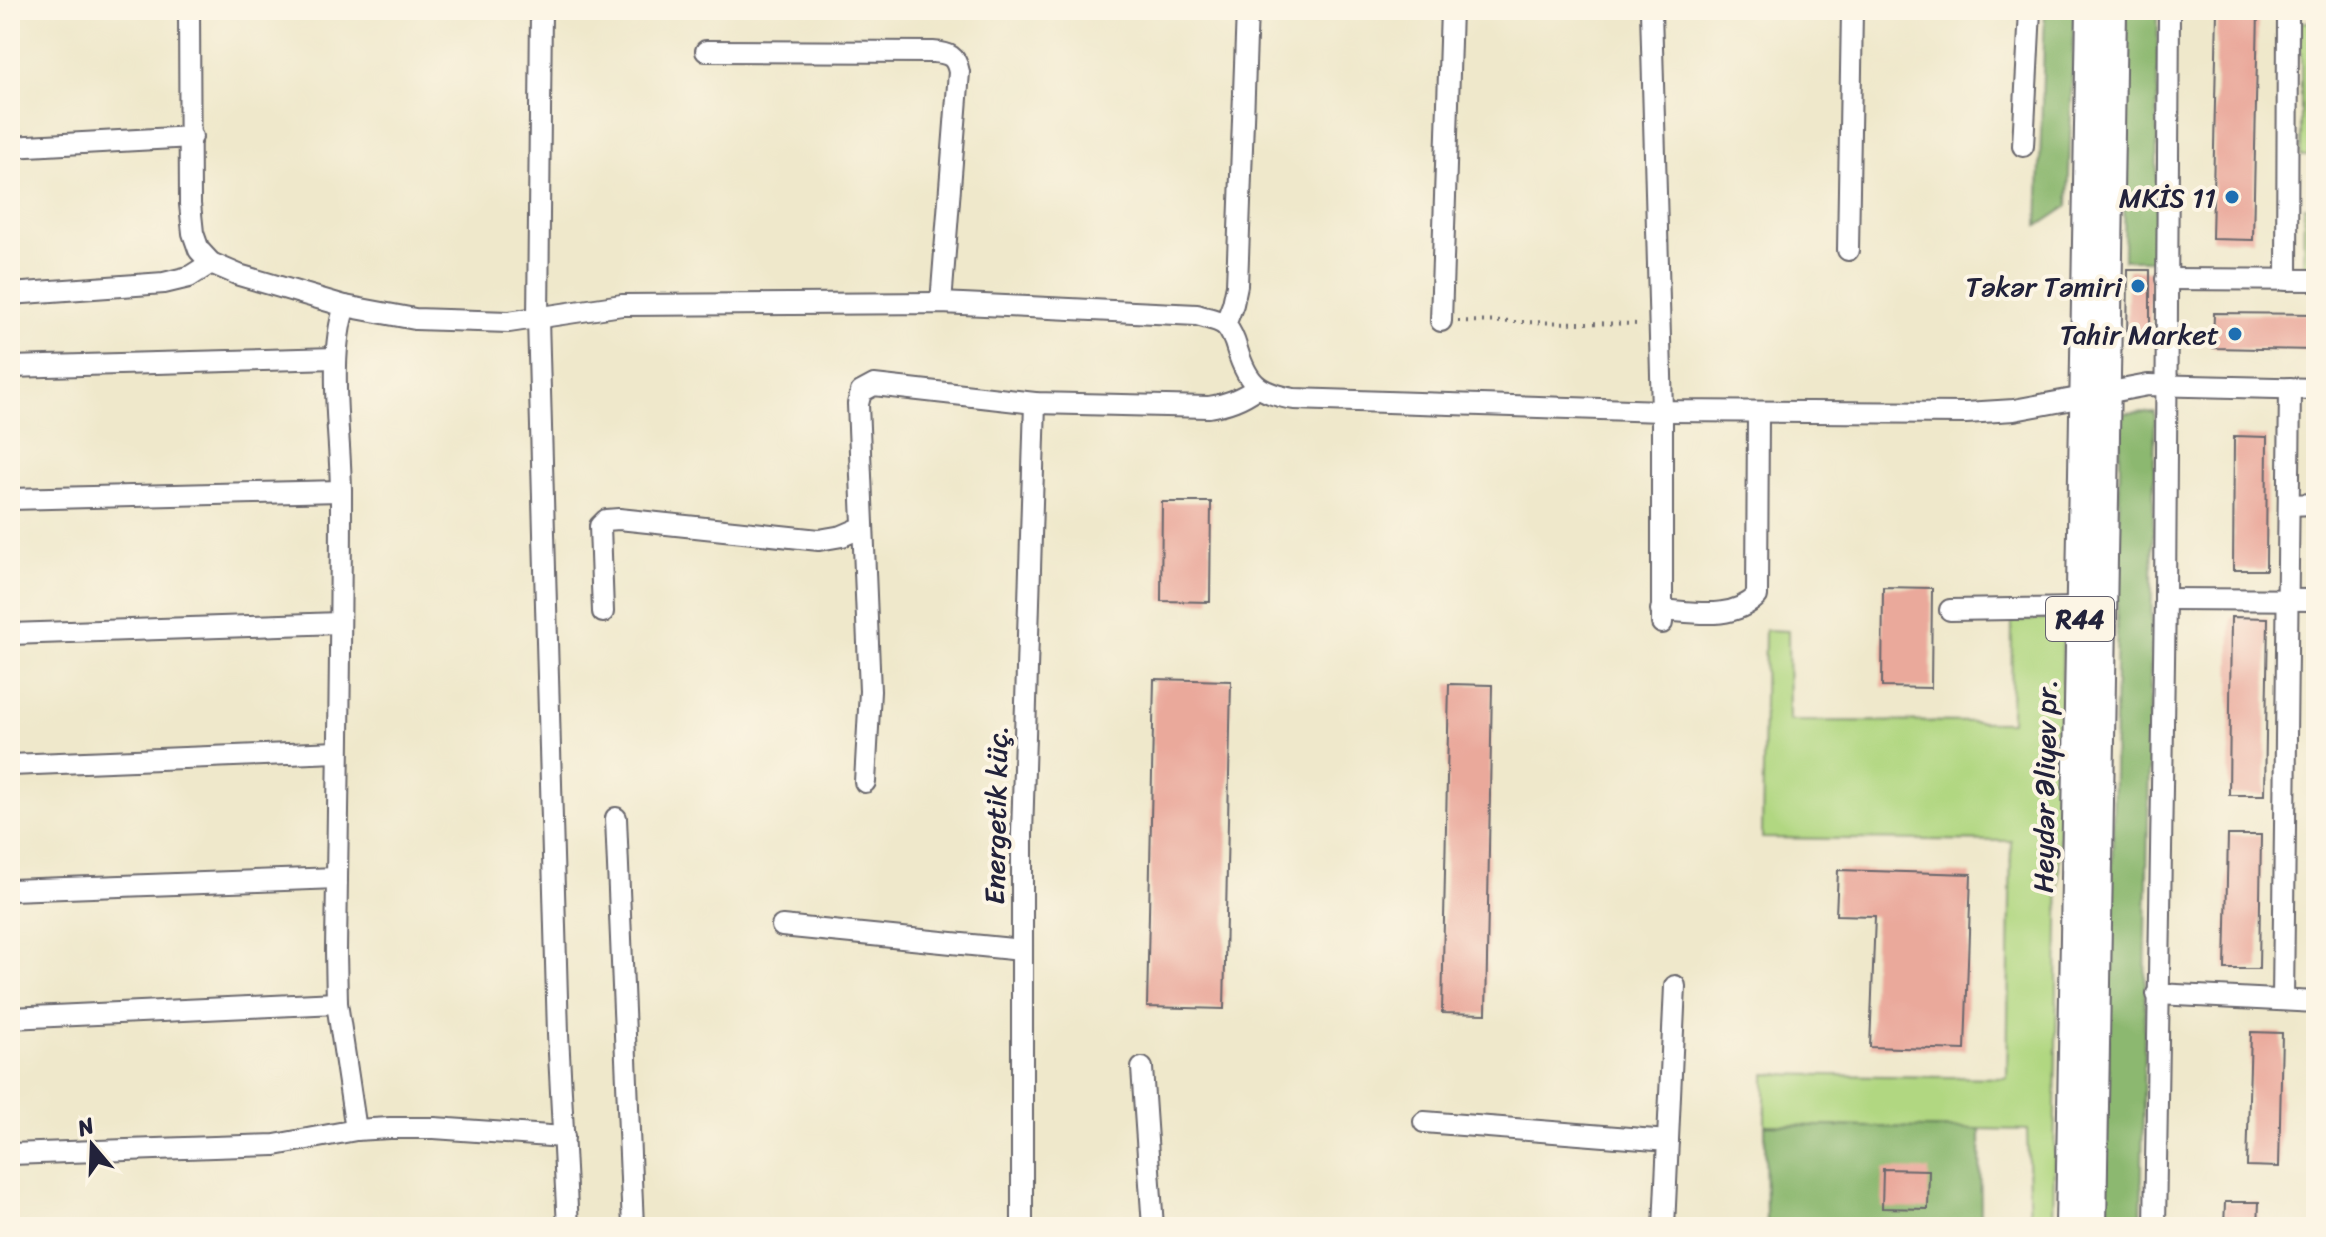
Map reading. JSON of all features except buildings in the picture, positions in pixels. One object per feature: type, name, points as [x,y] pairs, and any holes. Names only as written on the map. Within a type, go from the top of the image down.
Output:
[{"type":"main road","name":"Heydər Əliyev pr.","points":[[2090,10],[2096,394],[2093,1227]]},
{"type":"main road","name":"Heydər Əliyev pr.","points":[[2069,1227],[2080,608],[2096,394],[2113,10]]},
{"type":"street","points":[[189,10],[190,204],[193,233],[199,250],[211,263],[239,275],[345,306],[415,319],[509,322],[622,305],[941,303],[1197,315],[1225,325],[1234,338],[1247,376],[1257,388],[1294,399],[1662,411],[1966,413],[2014,410],[2167,384],[2316,389]]},
{"type":"street","points":[[541,10],[538,319],[558,1034],[568,1227]]},
{"type":"street","points":[[1225,325],[1237,285],[1247,10]]},
{"type":"street","points":[[1441,321],[1451,10]]},
{"type":"street","points":[[1651,10],[1662,411],[1662,617],[1729,613],[1746,607],[1757,596],[1758,412]]},
{"type":"street","points":[[1848,250],[1852,10]]},
{"type":"street","points":[[2023,146],[2030,10]]},
{"type":"street","points":[[2155,1227],[2165,599],[2169,10]]},
{"type":"street","points":[[2287,280],[2288,10]]},
{"type":"street","points":[[706,51],[933,52],[948,53],[957,61],[959,72],[941,303]]},
{"type":"street","points":[[10,147],[192,137]]},
{"type":"street","points":[[10,294],[164,283],[189,277],[211,263]]},
{"type":"street","points":[[2166,279],[2316,280]]},
{"type":"street","points":[[345,306],[338,327],[336,358],[341,491],[337,1003],[356,1130]]},
{"type":"street","points":[[10,367],[336,358]]},
{"type":"street","points":[[865,782],[870,691],[858,404],[861,392],[874,385],[1035,403],[1209,407],[1243,398],[1257,388]]},
{"type":"street","points":[[2283,1000],[2290,388]]},
{"type":"street","name":"Energetik küç.","points":[[1022,1227],[1022,835],[1035,403]]},
{"type":"street","points":[[10,499],[341,491]]},
{"type":"street","points":[[2289,505],[2316,504]]},
{"type":"street","points":[[603,612],[600,526],[606,520],[819,540],[842,536],[863,527]]},
{"type":"street","points":[[2165,599],[2316,600]]},
{"type":"street","points":[[1950,610],[2080,608]]},
{"type":"street","points":[[10,634],[339,623]]},
{"type":"street","points":[[10,765],[337,752]]},
{"type":"street","points":[[616,818],[633,1227]]},
{"type":"street","points":[[10,890],[337,878]]},
{"type":"street","points":[[782,926],[1022,950]]},
{"type":"street","points":[[1664,1227],[1675,986]]},
{"type":"street","points":[[2157,994],[2316,1002]]},
{"type":"street","points":[[10,1018],[337,1003]]},
{"type":"street","points":[[1142,1068],[1153,1227]]},
{"type":"street","points":[[1424,1122],[1668,1141]]},
{"type":"street","points":[[10,1154],[275,1145],[356,1130],[434,1128],[564,1137]]},
{"type":"path","points":[[1441,321],[1660,324]]},
{"type":"green space","points":[[2045,10],[2074,10],[2068,206],[2038,226]]},
{"type":"green space","points":[[2126,10],[2158,10],[2156,260],[2124,260]]},
{"type":"green space","points":[[2301,22],[2316,22],[2316,156],[2301,156]]},
{"type":"green space","points":[[2304,206],[2316,207],[2316,266],[2303,266]]},
{"type":"green space","points":[[2155,412],[2141,1227],[2105,1227],[2121,413]]},
{"type":"green space","points":[[2063,619],[2053,1227],[2030,1227],[2027,1130],[1765,1125],[1765,1074],[2007,1078],[2011,841],[1762,838],[1765,630],[1788,631],[1789,721],[2011,722],[2012,621]]},
{"type":"green space","points":[[1765,1125],[1980,1129],[1981,1227],[1766,1227]]},
{"type":"place","name":"MKİS 11","points":[[2232,197]]},
{"type":"place","name":"Təkər Təmiri","points":[[2138,286]]},
{"type":"place","name":"Tahir Market","points":[[2235,334]]}]
